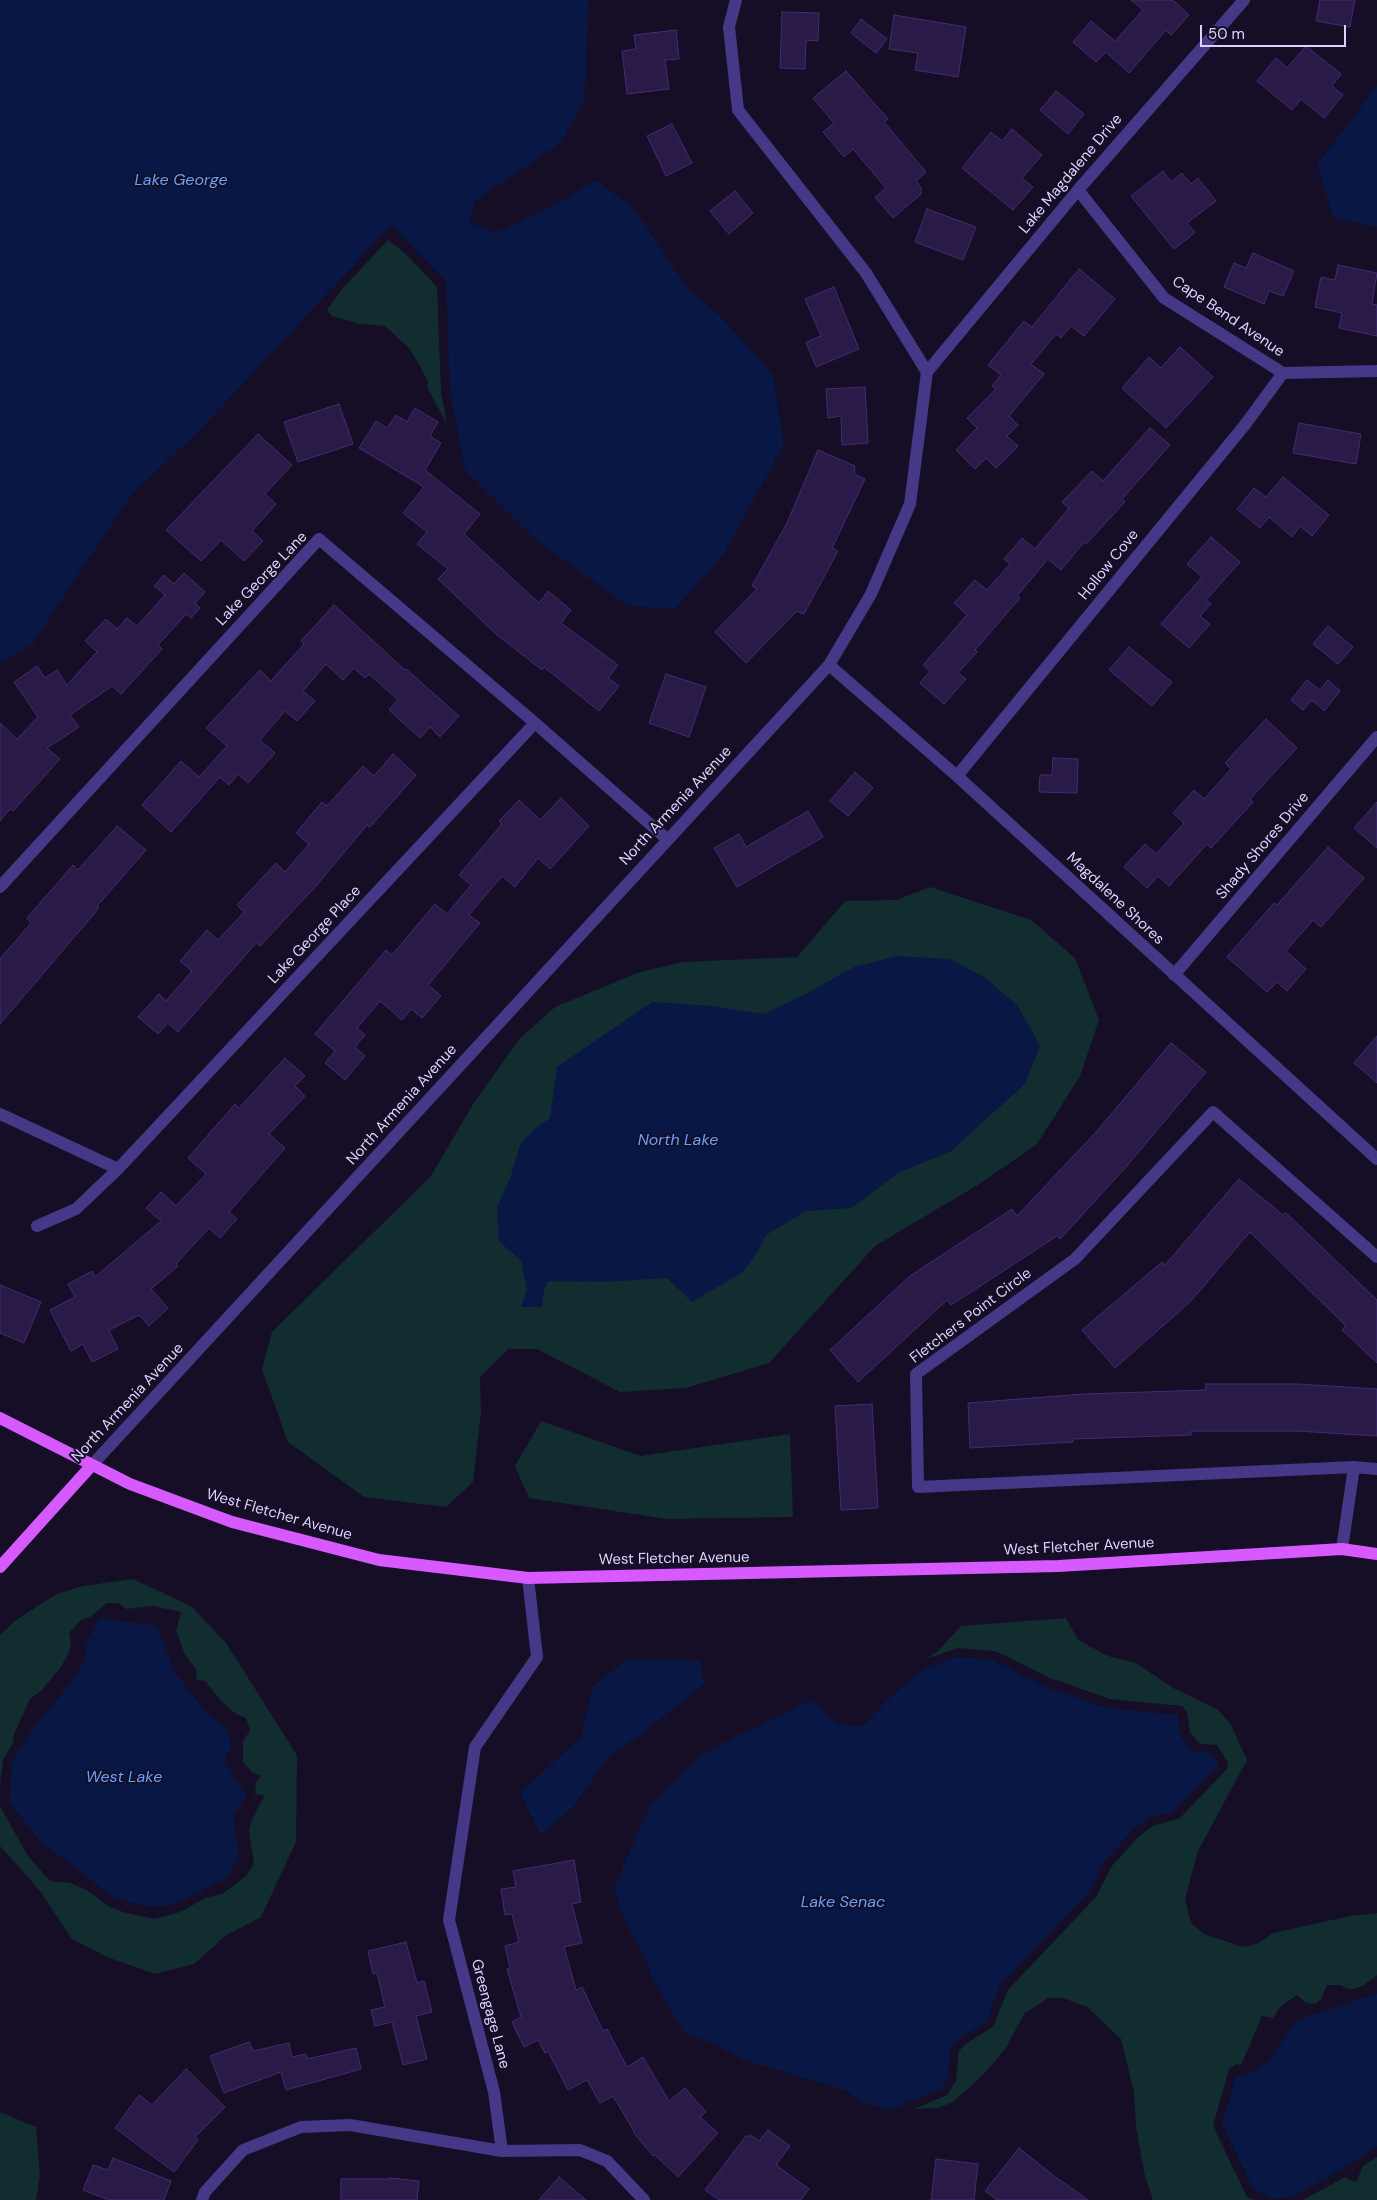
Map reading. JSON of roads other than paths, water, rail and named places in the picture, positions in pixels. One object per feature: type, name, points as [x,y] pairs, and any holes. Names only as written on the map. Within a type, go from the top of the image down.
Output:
[{"type":"main road","name":"West Fletcher Avenue","points":[[0,1418],[130,1484],[232,1522],[379,1560],[528,1578],[1058,1566],[1342,1548],[1377,1554]]},
{"type":"main road","name":"North Armenia Avenue","points":[[0,1567],[92,1465]]},
{"type":"street","points":[[736,0],[730,27],[738,110],[866,273],[926,372],[910,504],[871,594],[829,665]]},
{"type":"street","name":"Lake Magdalene Drive","points":[[926,372],[1078,190],[1244,0]]},
{"type":"street","name":"Cape Bend Avenue","points":[[1078,190],[1164,298],[1283,373],[1377,371]]},
{"type":"street","name":"Hollow Cove","points":[[957,776],[1244,426],[1283,373]]},
{"type":"street","name":"Lake George Lane","points":[[0,887],[319,539],[535,723],[667,839]]},
{"type":"street","name":"Magdalene Shores","points":[[829,665],[957,776],[1377,1159]]},
{"type":"street","name":"North Armenia Avenue","points":[[92,1465],[829,665]]},
{"type":"street","name":"Lake George Place","points":[[37,1226],[76,1209],[118,1169],[535,723]]},
{"type":"street","name":"Shady Shores Drive","points":[[1174,975],[1377,737]]},
{"type":"street","name":"Fletchers Point Circle","points":[[1377,1257],[1213,1112],[1075,1259],[916,1374],[918,1487],[1354,1467],[1377,1469]]},
{"type":"street","points":[[0,1114],[118,1169]]},
{"type":"street","points":[[1342,1548],[1354,1467]]},
{"type":"street","name":"Greengage Lane","points":[[502,2151],[494,2092],[449,1920],[475,1747],[537,1657],[528,1578]]},
{"type":"street","points":[[202,2200],[205,2192],[243,2150],[301,2127],[350,2124],[502,2151],[580,2150],[607,2161],[644,2200]]},
{"type":"water","name":"Lake George","points":[[0,0],[589,0],[584,102],[561,143],[476,200],[469,223],[496,233],[553,206],[597,180],[636,211],[685,285],[720,316],[772,373],[784,444],[724,554],[675,609],[628,606],[537,541],[465,470],[450,391],[446,281],[391,225],[197,433],[134,492],[81,569],[34,643],[0,664]]},
{"type":"water","points":[[1377,86],[1377,227],[1334,218],[1317,165]]},
{"type":"water","name":"North Lake","points":[[897,956],[950,959],[984,977],[1018,1006],[1040,1046],[1025,1084],[951,1151],[900,1172],[851,1208],[806,1211],[766,1235],[743,1272],[692,1302],[667,1278],[603,1282],[548,1281],[544,1290],[542,1307],[521,1307],[527,1289],[521,1261],[499,1241],[497,1207],[510,1179],[520,1145],[533,1130],[550,1118],[557,1067],[652,1002],[711,1006],[764,1014],[806,994],[854,967]]},
{"type":"water","name":"West Lake","points":[[100,1618],[157,1626],[175,1672],[204,1710],[227,1731],[232,1746],[224,1761],[247,1796],[233,1815],[240,1858],[227,1877],[176,1904],[152,1907],[116,1899],[39,1840],[9,1802],[12,1762],[34,1726],[59,1698],[84,1662],[88,1639]]},
{"type":"water","name":"Lake Senac","points":[[956,1657],[993,1660],[1046,1687],[1107,1708],[1178,1715],[1181,1738],[1195,1753],[1210,1752],[1219,1766],[1173,1812],[1150,1817],[1133,1829],[1104,1862],[1090,1891],[1000,1986],[986,2023],[962,2036],[950,2048],[948,2079],[940,2090],[888,2110],[861,2102],[847,2091],[742,2059],[714,2044],[685,2034],[653,1980],[646,1960],[626,1923],[614,1890],[651,1805],[702,1755],[735,1737],[812,1700],[838,1724],[863,1726],[887,1700],[922,1670]]},
{"type":"water","points":[[626,1660],[700,1660],[704,1684],[639,1736],[615,1751],[598,1771],[572,1808],[541,1835],[520,1793],[582,1736],[592,1687]]},
{"type":"water","points":[[1377,1993],[1377,2146],[1354,2162],[1292,2197],[1274,2199],[1254,2190],[1222,2124],[1237,2073],[1245,2076],[1273,2058],[1294,2021]]}]
